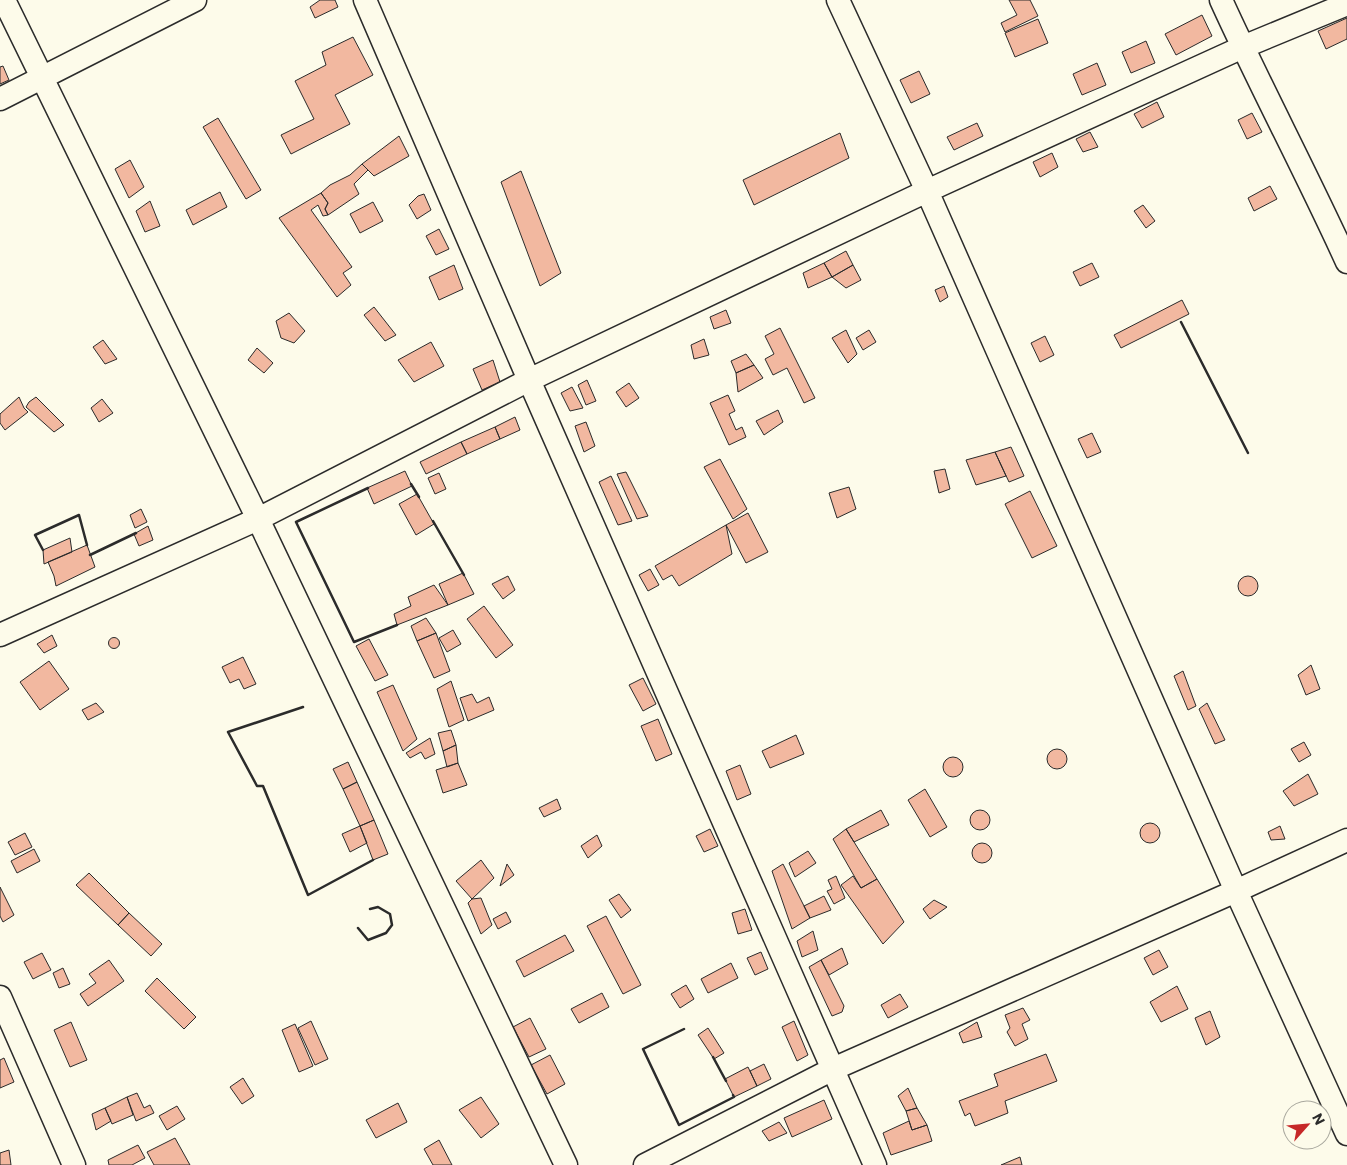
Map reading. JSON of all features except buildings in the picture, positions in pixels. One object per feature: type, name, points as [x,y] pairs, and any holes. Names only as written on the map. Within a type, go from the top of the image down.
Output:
[{"type":"street","points":[[4,0],[258,519],[566,1165]]},
{"type":"street","points":[[0,99],[195,0]]},
{"type":"street","points":[[365,0],[529,380],[875,1165]]},
{"type":"street","points":[[838,0],[927,191],[1236,891],[1347,1134]]},
{"type":"street","points":[[1222,0],[1347,262]]},
{"type":"street","points":[[0,635],[258,519],[529,380],[927,191],[1243,47],[1347,4]]},
{"type":"street","points":[[645,1165],[833,1069],[1347,840]]},
{"type":"street","points":[[0,997],[74,1165]]},
{"type":"wall","points":[[1181,322],[1248,453]]},
{"type":"wall","points":[[411,484],[419,497]]},
{"type":"wall","points":[[368,488],[296,522],[354,642],[397,625]]},
{"type":"wall","points":[[43,550],[35,535],[79,515],[87,545]]},
{"type":"wall","points":[[433,521],[464,575]]},
{"type":"wall","points":[[90,555],[136,533]]},
{"type":"wall","points":[[303,707],[228,732],[257,786],[263,786],[308,895],[373,860]]},
{"type":"wall","points":[[358,928],[368,940],[386,933],[392,925],[390,914],[378,907],[370,909]]},
{"type":"wall","points":[[684,1029],[643,1049],[679,1125],[734,1097],[733,1095]]},
{"type":"wall","points":[[713,1057],[726,1081]]}]
